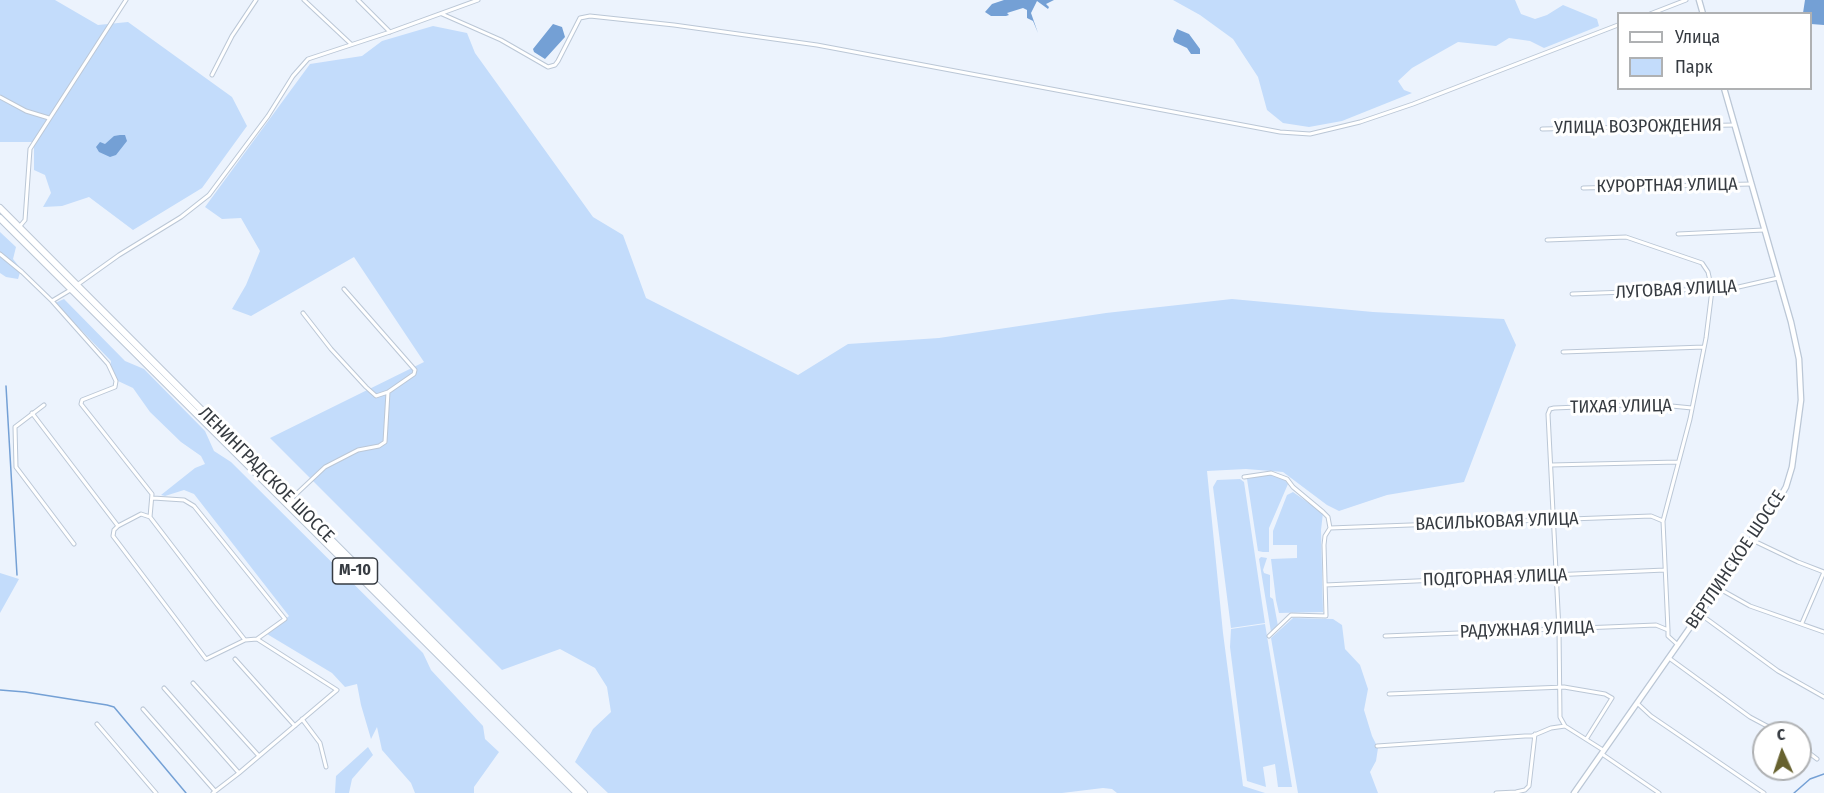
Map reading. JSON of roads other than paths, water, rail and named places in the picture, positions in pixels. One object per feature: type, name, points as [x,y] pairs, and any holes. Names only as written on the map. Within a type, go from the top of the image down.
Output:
[{"type":"highway","name":"ЛЕНИНГРАДСКОЕ ШОССЕ","points":[[0,208],[74,287],[577,793]]},
{"type":"highway","name":"ЛЕНИНГРАДСКОЕ ШОССЕ","points":[[0,218],[74,287],[291,500],[584,793]]},
{"type":"main road","name":"ВЕРТЛИНСКОЕ ШОССЕ","points":[[1574,793],[1752,540],[1788,482],[1800,416],[1802,385],[1799,359],[1725,90]]},
{"type":"street","points":[[19,227],[25,220],[30,149],[126,0]]},
{"type":"street","points":[[212,75],[232,36],[256,0]]},
{"type":"street","points":[[304,0],[351,44]]},
{"type":"street","points":[[358,0],[390,32]]},
{"type":"street","points":[[52,301],[118,255],[200,203],[217,186],[303,63],[315,56],[478,0]]},
{"type":"street","points":[[1655,12],[1686,0]]},
{"type":"street","points":[[442,14],[501,40],[548,67],[555,65],[558,61],[579,21],[585,16],[674,25],[817,45],[1280,132],[1310,134],[1341,128],[1403,108],[1617,25]]},
{"type":"street","points":[[0,97],[26,111],[49,118]]},
{"type":"street","name":"УЛИЦА ВОЗРОЖДЕНИЯ","points":[[1542,129],[1734,124]]},
{"type":"street","name":"КУРОРТНАЯ УЛИЦА","points":[[1583,188],[1751,184]]},
{"type":"street","points":[[1678,234],[1764,230]]},
{"type":"street","points":[[1547,240],[1622,237],[1634,239],[1702,263],[1708,272],[1712,290],[1706,338],[1692,408],[1663,521],[1668,636],[1678,645]]},
{"type":"street","points":[[0,254],[52,301],[108,364],[116,381],[115,387],[82,399],[81,404],[152,494],[150,517]]},
{"type":"street","name":"ЛУГОВАЯ УЛИЦА","points":[[1572,294],[1712,290],[1744,287],[1778,278]]},
{"type":"street","points":[[303,313],[331,349],[366,387],[376,396],[388,392],[414,374],[414,370],[344,289]]},
{"type":"street","points":[[1563,352],[1704,347]]},
{"type":"street","points":[[291,500],[325,467],[358,450],[379,446],[385,442],[388,392]]},
{"type":"street","name":"ТИХАЯ УЛИЦА","points":[[1551,465],[1548,414],[1550,409],[1651,404],[1692,408]]},
{"type":"street","points":[[44,405],[15,427],[16,467],[74,544]]},
{"type":"street","points":[[33,413],[118,526]]},
{"type":"street","points":[[1659,793],[1587,738],[1567,727],[1560,717],[1559,630],[1551,465],[1678,463]]},
{"type":"street","points":[[1245,477],[1271,472],[1287,479],[1328,517],[1330,528],[1324,541],[1326,616],[1291,615],[1269,636]]},
{"type":"street","points":[[153,498],[184,500],[194,506],[285,619],[257,639],[245,640],[206,658],[113,536],[118,526],[141,514],[150,517],[245,640]]},
{"type":"street","name":"ВАСИЛЬКОВАЯ УЛИЦА","points":[[1330,528],[1652,516],[1663,521]]},
{"type":"street","points":[[1752,540],[1824,572],[1802,623]]},
{"type":"street","name":"ПОДГОРНАЯ УЛИЦА","points":[[1325,585],[1665,570]]},
{"type":"street","points":[[1718,588],[1750,606],[1802,623],[1824,633]]},
{"type":"street","points":[[1700,614],[1779,671],[1824,697]]},
{"type":"street","name":"РАДУЖНАЯ УЛИЦА","points":[[1385,636],[1656,625],[1668,630]]},
{"type":"street","points":[[143,709],[214,792],[337,690],[257,639]]},
{"type":"street","points":[[1669,658],[1758,721]]},
{"type":"street","points":[[235,659],[295,726]]},
{"type":"street","points":[[193,683],[259,756]]},
{"type":"street","points":[[164,688],[239,773]]},
{"type":"street","points":[[1389,694],[1560,688],[1605,694],[1612,698],[1587,738]]},
{"type":"street","points":[[1637,703],[1651,716],[1764,793]]},
{"type":"street","points":[[302,719],[320,743],[326,766]]},
{"type":"street","points":[[97,724],[156,793]]},
{"type":"street","points":[[1377,746],[1535,734],[1551,728],[1567,727]]},
{"type":"street","points":[[1496,793],[1516,792],[1525,790],[1529,786],[1535,734]]},
{"type":"street","points":[[1812,755],[1817,759]]},
{"type":"water","points":[[1004,0],[1054,0],[1046,4],[1048,9],[1037,1],[1031,13],[1038,33],[1033,21],[1027,18],[1027,10],[1023,8],[1007,13],[1009,15],[1006,16],[991,16],[985,12],[992,4]]},
{"type":"water","points":[[1805,0],[1824,0],[1824,25],[1812,24],[1812,12],[1803,12]]},
{"type":"water","points":[[553,24],[562,27],[565,37],[545,59],[533,49]]},
{"type":"water","points":[[1177,29],[1189,34],[1200,49],[1200,54],[1191,54],[1187,48],[1174,42]]},
{"type":"water","points":[[125,135],[127,141],[116,155],[110,157],[99,152],[96,147],[100,142],[105,144],[114,136]]},
{"type":"waterway","points":[[6,386],[17,575]]},
{"type":"waterway","points":[[0,690],[114,707],[186,793]]},
{"type":"waterway","points":[[1794,793],[1810,779],[1824,774]]}]
